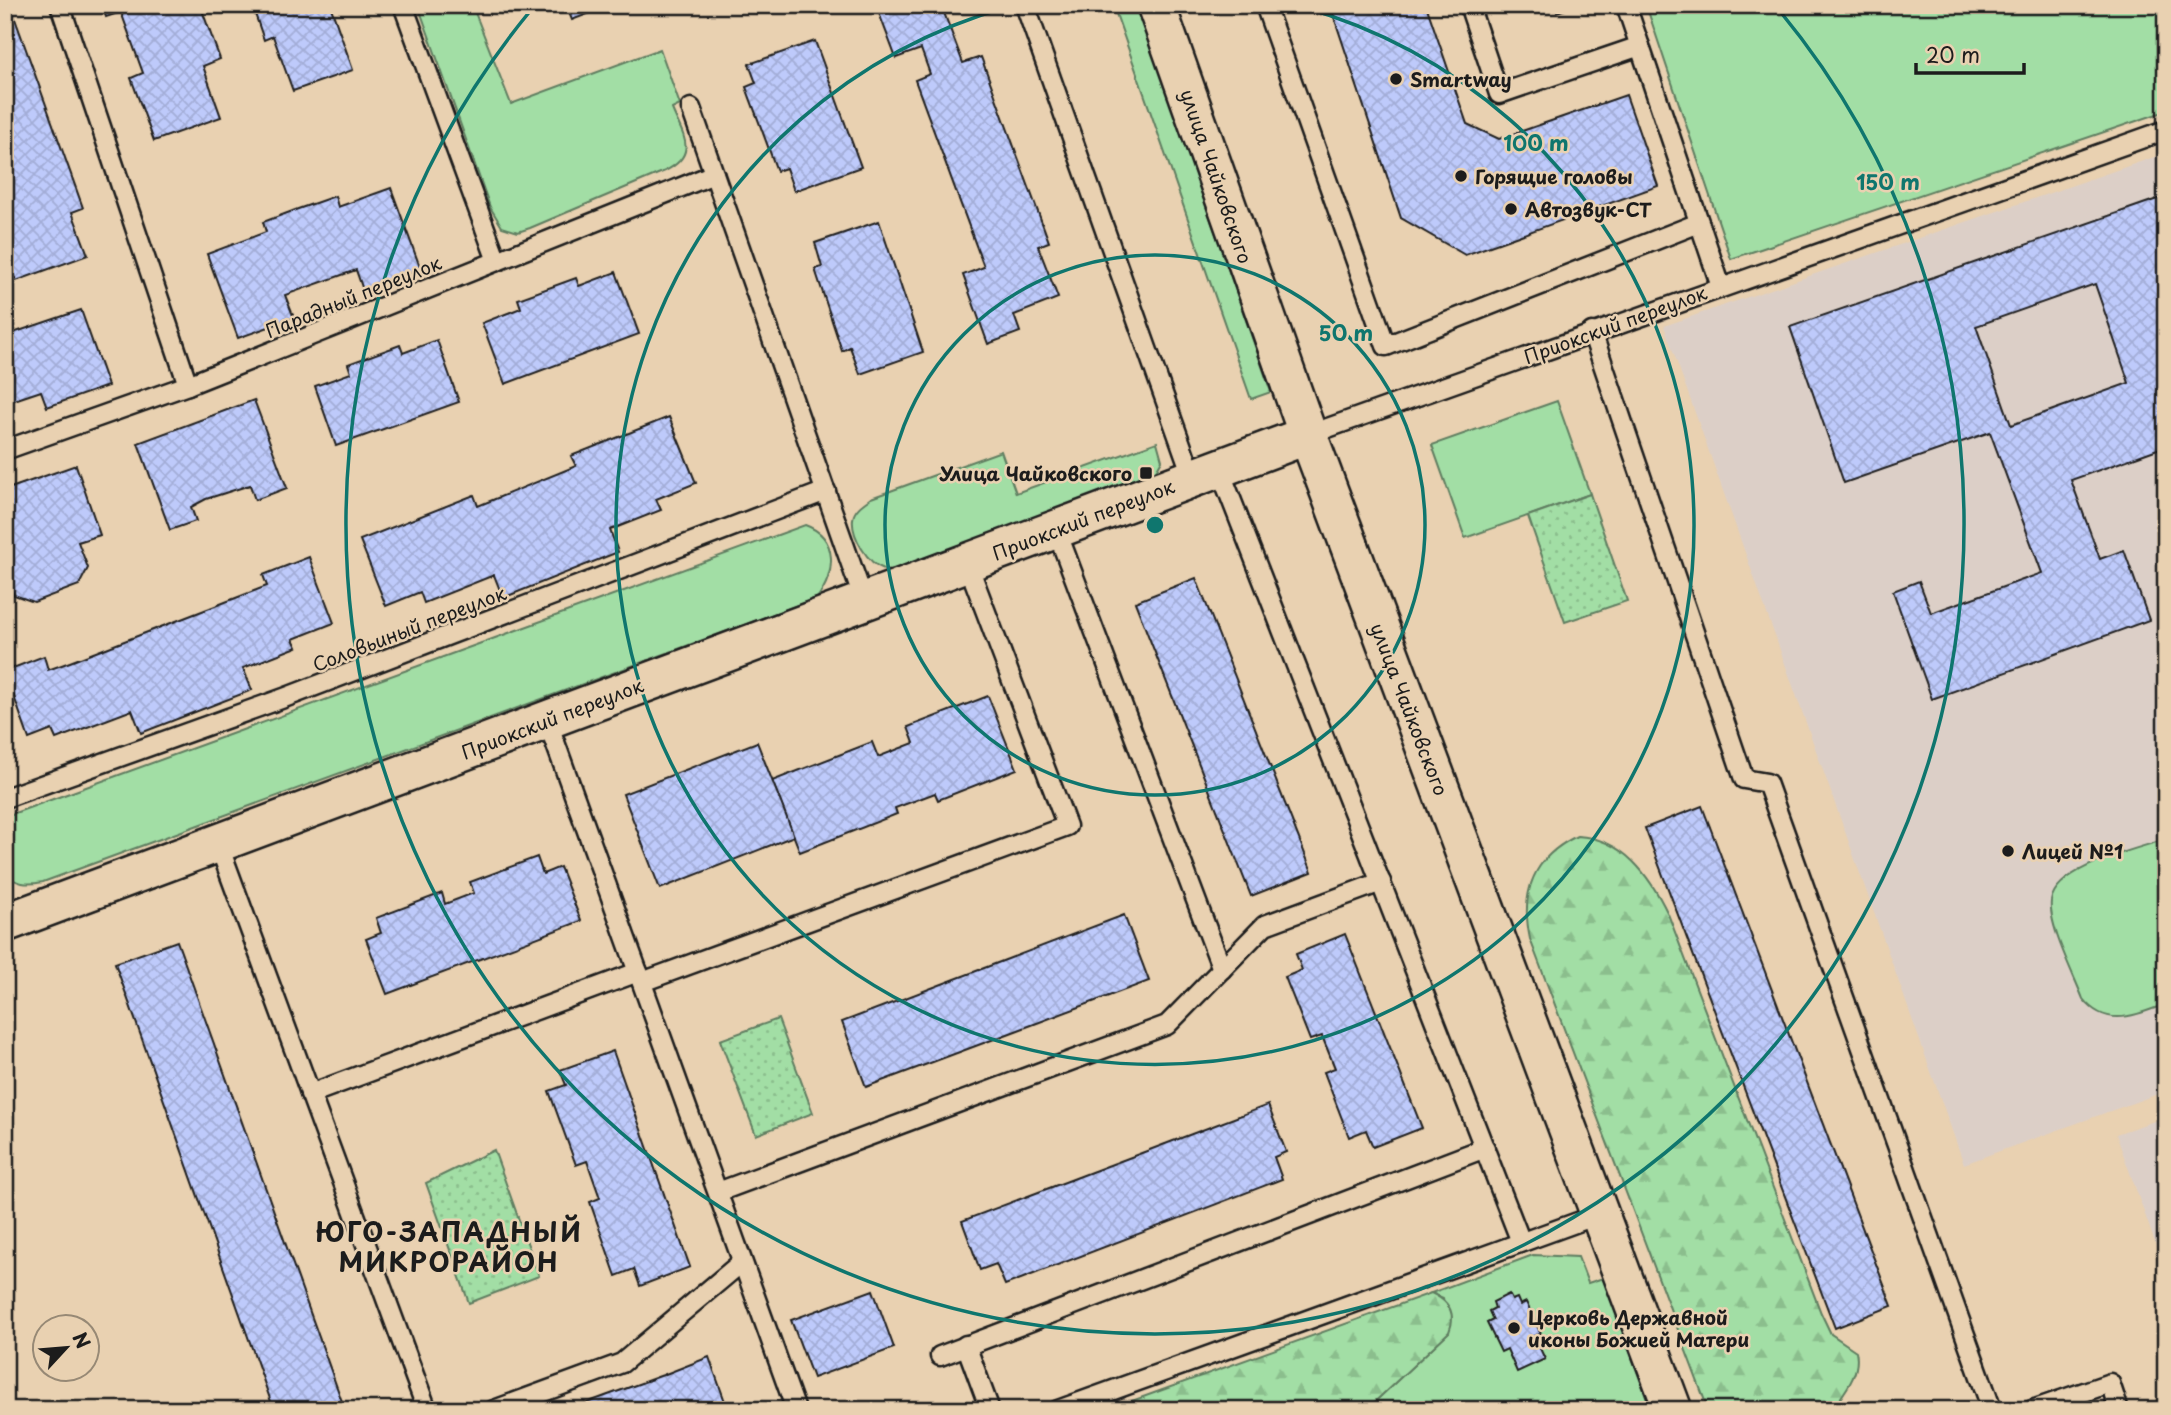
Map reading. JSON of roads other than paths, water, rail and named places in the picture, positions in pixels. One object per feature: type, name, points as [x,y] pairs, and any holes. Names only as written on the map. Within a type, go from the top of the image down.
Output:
[{"type":"street","name":"улица Чайковского","points":[[1156,5],[1308,435],[1673,1410]]},
{"type":"street","name":"Приокский переулок","points":[[9,917],[218,843],[1308,435]]},
{"type":"lane","points":[[60,5],[188,385]]},
{"type":"lane","points":[[403,5],[497,261]]},
{"type":"lane","points":[[1025,5],[1206,473],[1381,882],[1521,1242]]},
{"type":"lane","points":[[1265,5],[1386,346],[1699,223]]},
{"type":"lane","points":[[1469,5],[1499,94],[1640,46]]},
{"type":"lane","points":[[1626,5],[1721,287]]},
{"type":"lane","points":[[691,108],[864,601]]},
{"type":"lane","name":"Приокский переулок","points":[[1308,435],[2166,130]]},
{"type":"lane","name":"Парадный переулок","points":[[5,450],[188,385],[714,174]]},
{"type":"lane","points":[[1592,332],[1744,779],[1767,783],[1992,1410]]},
{"type":"lane","name":"Соловьиный переулок","points":[[5,798],[284,698],[826,491]]},
{"type":"lane","points":[[1056,529],[1222,969]]},
{"type":"lane","points":[[310,1094],[1067,826],[967,562]]},
{"type":"lane","points":[[547,720],[796,1410]]},
{"type":"lane","points":[[218,843],[427,1410]]},
{"type":"lane","points":[[718,1192],[1167,1025],[1265,925],[1381,882]]},
{"type":"lane","points":[[940,1356],[1485,1148]]},
{"type":"lane","points":[[1058,1410],[1600,1213]]},
{"type":"lane","points":[[494,1410],[622,1363],[742,1262]]},
{"type":"lane","points":[[966,1345],[990,1410]]},
{"type":"lane","points":[[2032,1410],[2109,1383],[2119,1410]]},
{"type":"place","name":"Smartway","points":[[1396,79]]},
{"type":"place","name":"Горящие головы","points":[[1461,176]]},
{"type":"place","name":"Автозвук-СТ","points":[[1511,209]]},
{"type":"place","name":"Улица Чайковского","points":[[1146,473]]},
{"type":"place","name":"Лицей №1","points":[[2008,851]]},
{"type":"place","name":"Церковь Державной иконы Божией Матери","points":[[1514,1328]]},
{"type":"district","name":"ЮГО-ЗАПАДНЫЙ МИКРОРАЙОН","points":[[449,1246]]}]
